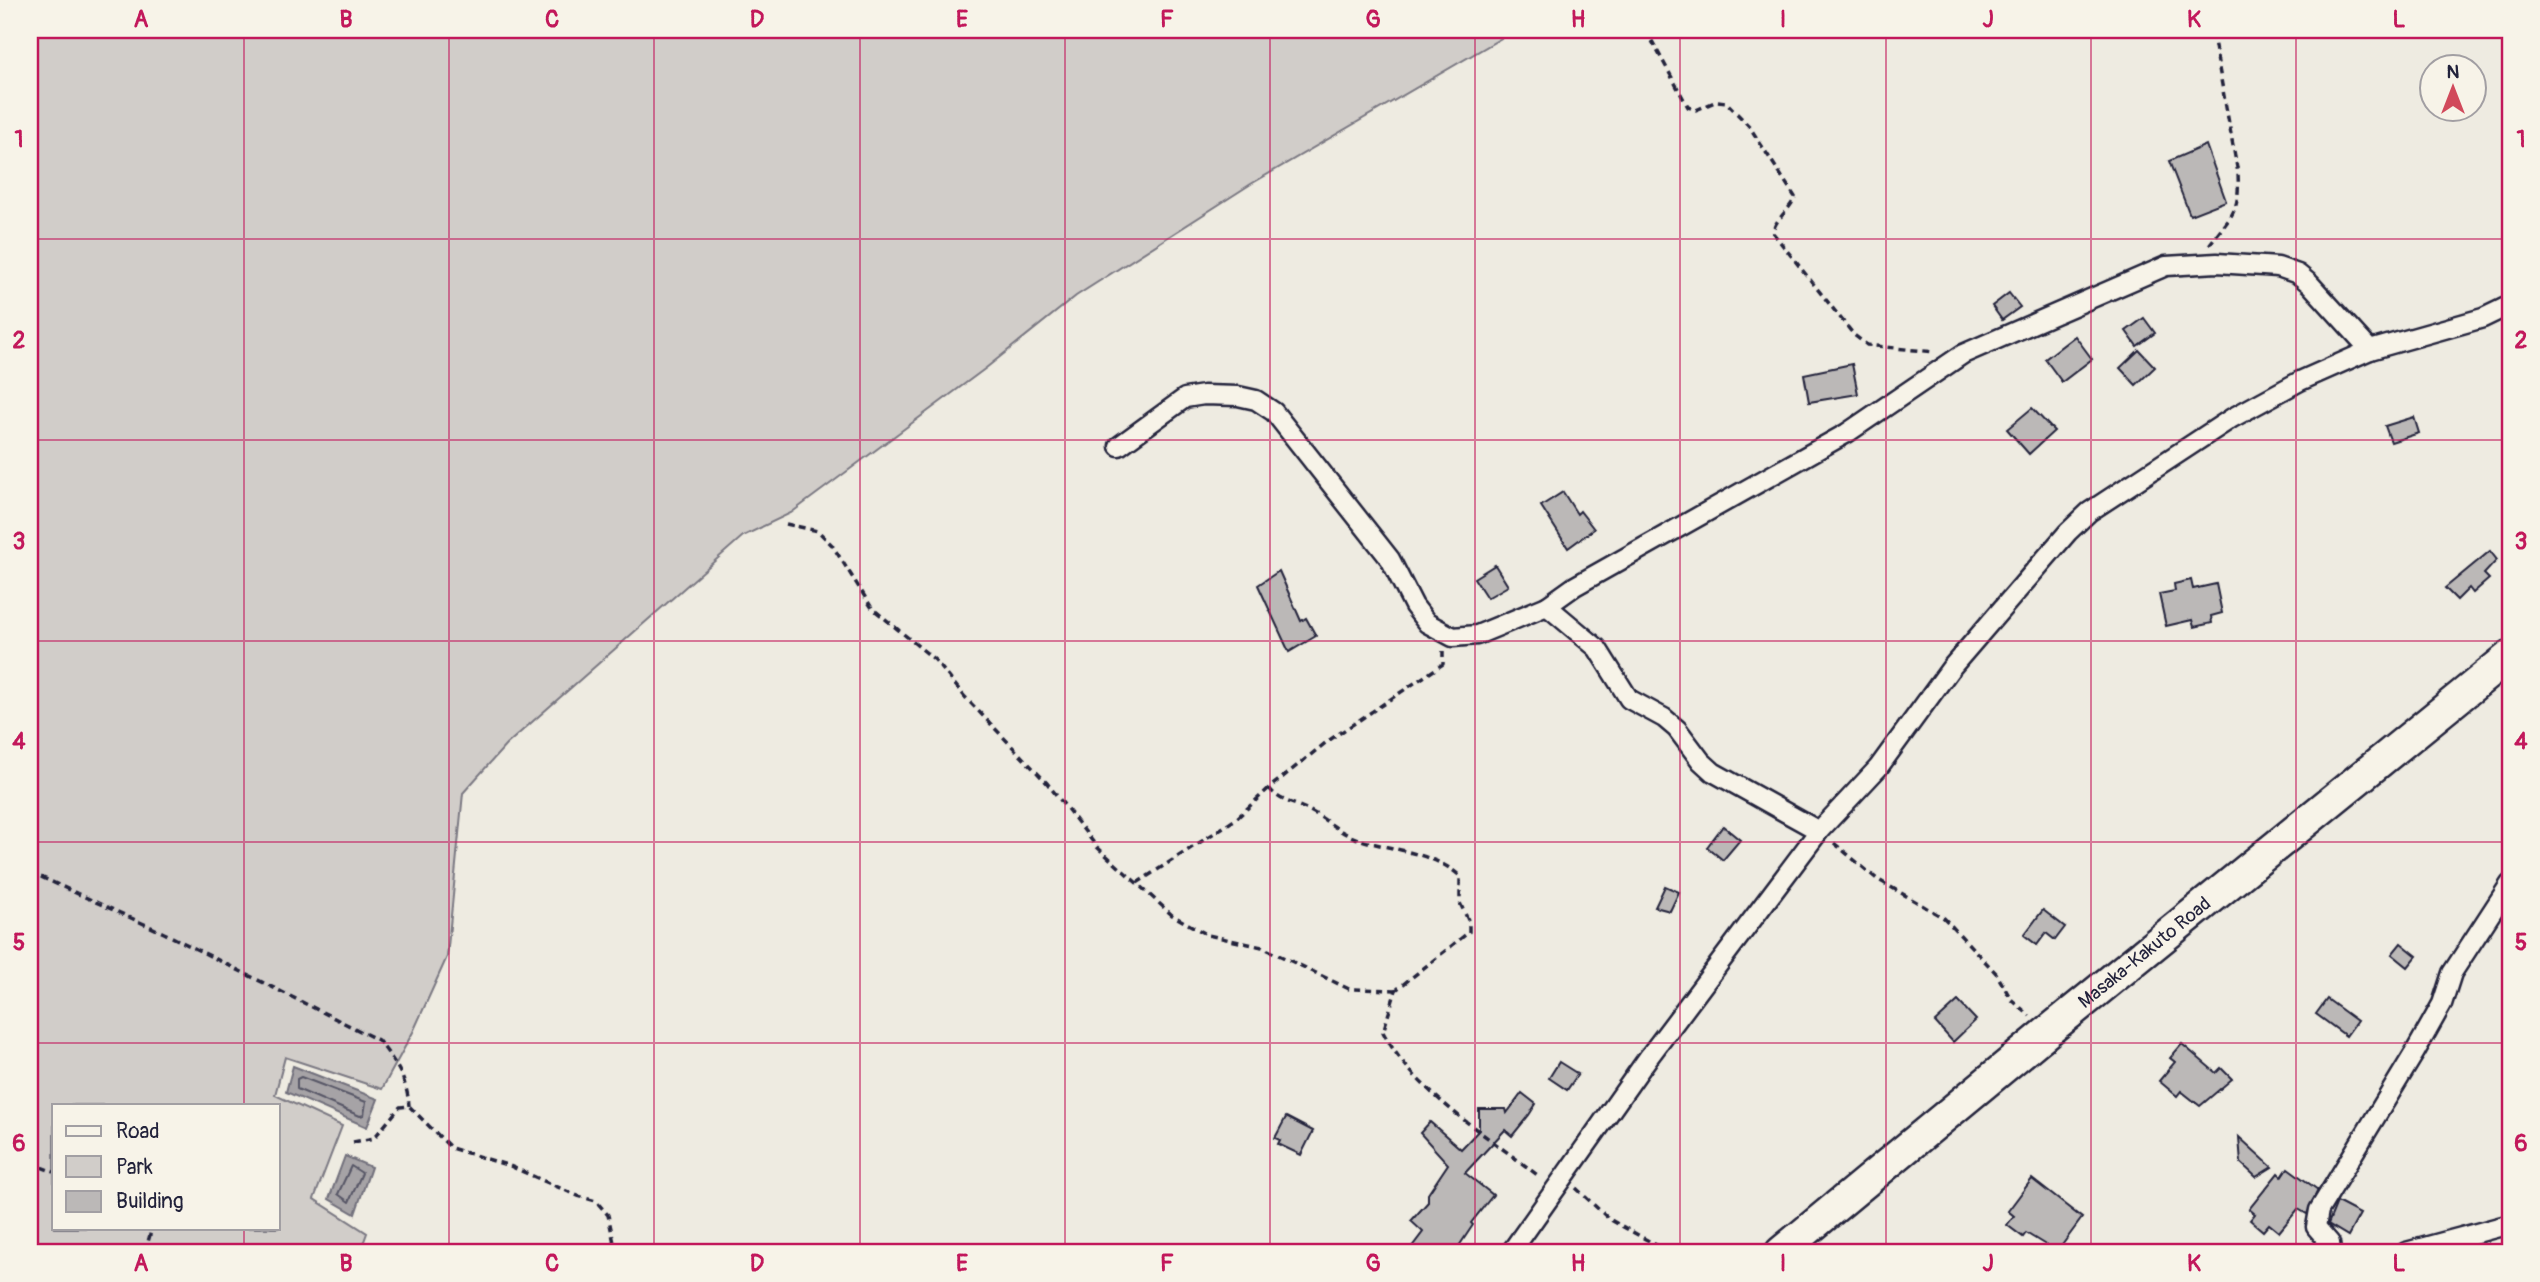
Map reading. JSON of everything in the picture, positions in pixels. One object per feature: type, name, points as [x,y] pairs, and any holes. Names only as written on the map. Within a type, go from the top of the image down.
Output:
[{"type":"highway","name":"Masaka-Kakuto Road","points":[[1781,1252],[2510,656]]},
{"type":"street","points":[[1119,446],[1185,398],[1205,395],[1256,400],[1274,412],[1390,559],[1414,606],[1427,623],[1453,637],[1477,635],[1547,606],[1575,586],[1847,433],[1963,354],[2166,266],[2194,263],[2278,267],[2298,274],[2370,350]]},
{"type":"street","points":[[1511,1252],[1648,1058],[1819,831],[1878,768],[1951,668],[2068,532],[2090,512],[2232,418],[2300,381],[2370,350],[2483,318],[2510,305]]},
{"type":"street","points":[[1547,606],[1597,648],[1629,699],[1677,729],[1701,761],[1713,772],[1819,831]]},
{"type":"street","points":[[2331,1252],[2330,1243],[2316,1227],[2319,1210],[2416,1052],[2442,1004],[2452,972],[2510,884]]},
{"type":"street","points":[[2406,1252],[2510,1224]]},
{"type":"path","points":[[1646,30],[1688,107],[1696,110],[1717,101],[1726,102],[1758,138],[1795,197],[1792,207],[1774,226],[1773,233],[1854,335],[1867,345],[1882,348],[1963,354]]},
{"type":"path","points":[[2194,263],[2237,209],[2239,192],[2238,173],[2212,30]]},
{"type":"path","points":[[786,524],[818,531],[832,545],[872,608],[935,660],[965,697],[1047,783],[1097,847],[1172,915],[1208,935],[1262,947],[1349,989],[1396,990]]},
{"type":"path","points":[[1136,883],[1236,819],[1269,788],[1328,741],[1443,664],[1444,632]]},
{"type":"path","points":[[1269,788],[1277,799],[1307,809],[1356,839],[1399,848],[1452,869],[1460,876],[1460,903],[1469,922],[1469,932],[1396,990],[1390,1002],[1383,1032],[1400,1060],[1419,1082],[1609,1219],[1669,1252]]},
{"type":"path","points":[[1819,831],[1877,878],[1944,918],[1996,973],[2011,999],[2047,1032]]},
{"type":"path","points":[[30,872],[164,933],[378,1040],[400,1068],[408,1087],[409,1106],[451,1148],[510,1166],[578,1196],[596,1201],[608,1214],[616,1252]]},
{"type":"path","points":[[353,1142],[374,1138],[400,1107],[409,1106]]},
{"type":"path","points":[[30,1163],[52,1171]]},
{"type":"path","points":[[145,1252],[151,1230]]},
{"type":"green space","points":[[30,30],[1515,30],[1251,184],[1076,296],[986,368],[791,513],[743,536],[506,745],[463,793],[447,957],[413,1032],[382,1089],[285,1057],[275,1095],[342,1126],[314,1199],[367,1233],[360,1252],[30,1252]]},
{"type":"water","points":[[293,1066],[378,1099],[367,1127],[286,1092]]},
{"type":"water","points":[[345,1156],[371,1167],[355,1214],[329,1199]]},
{"type":"building","points":[[2206,145],[2226,201],[2190,215],[2169,161]]},
{"type":"building","points":[[2009,293],[2020,307],[2002,320],[1992,306]]},
{"type":"building","points":[[2144,318],[2155,333],[2137,346],[2126,331]]},
{"type":"building","points":[[2075,336],[2092,359],[2062,382],[2045,359]]},
{"type":"building","points":[[2139,350],[2155,367],[2136,385],[2120,368]]},
{"type":"building","points":[[1852,364],[1858,394],[1809,402],[1804,374]]},
{"type":"building","points":[[2032,408],[2054,431],[2029,454],[2007,429]]},
{"type":"building","points":[[2414,417],[2419,433],[2391,442],[2385,426]]},
{"type":"building","points":[[1563,492],[1577,514],[1580,511],[1594,529],[1568,548],[1541,506]]},
{"type":"building","points":[[2490,551],[2497,560],[2484,574],[2489,579],[2473,593],[2469,588],[2457,600],[2445,588]]},
{"type":"building","points":[[1495,565],[1508,586],[1487,598],[1474,578]]},
{"type":"building","points":[[1279,571],[1301,621],[1306,618],[1316,636],[1289,652],[1258,585]]},
{"type":"building","points":[[2191,580],[2193,589],[2216,584],[2222,613],[2211,616],[2212,623],[2194,627],[2192,620],[2166,626],[2159,594],[2175,591],[2174,584]]},
{"type":"building","points":[[1723,826],[1740,840],[1723,860],[1707,847]]},
{"type":"building","points":[[1665,886],[1679,892],[1670,911],[1655,907]]},
{"type":"building","points":[[2043,910],[2065,927],[2055,940],[2046,933],[2037,945],[2024,935]]},
{"type":"building","points":[[2401,943],[2417,956],[2408,967],[2392,954]]},
{"type":"building","points":[[2327,999],[2357,1021],[2346,1036],[2316,1014]]},
{"type":"building","points":[[1958,1001],[1976,1020],[1953,1042],[1935,1022]]},
{"type":"building","points":[[2182,1044],[2216,1073],[2221,1068],[2232,1079],[2200,1106],[2181,1091],[2177,1096],[2159,1081],[2175,1062],[2170,1058]]},
{"type":"building","points":[[1559,1062],[1578,1074],[1567,1090],[1549,1078]]},
{"type":"building","points":[[1522,1093],[1536,1104],[1529,1115],[1512,1136],[1505,1130],[1465,1173],[1493,1195],[1471,1223],[1473,1225],[1455,1252],[1408,1252],[1423,1232],[1411,1221],[1428,1202],[1428,1194],[1448,1164],[1420,1133],[1430,1122],[1461,1149],[1479,1130],[1479,1109],[1506,1109],[1507,1113]]},
{"type":"building","points":[[1286,1117],[1313,1131],[1301,1155],[1278,1144],[1280,1140],[1275,1138]]},
{"type":"building","points":[[2239,1137],[2272,1167],[2256,1177],[2241,1163]]},
{"type":"building","points":[[2288,1168],[2318,1190],[2307,1214],[2298,1209],[2279,1232],[2269,1224],[2263,1231],[2250,1220],[2255,1214],[2249,1209],[2278,1173],[2282,1177]]},
{"type":"building","points":[[2032,1179],[2082,1218],[2057,1252],[2026,1233],[2023,1237],[2007,1225],[2014,1216],[2008,1211]]},
{"type":"building","points":[[2337,1202],[2360,1214],[2348,1236],[2328,1224]]}]
